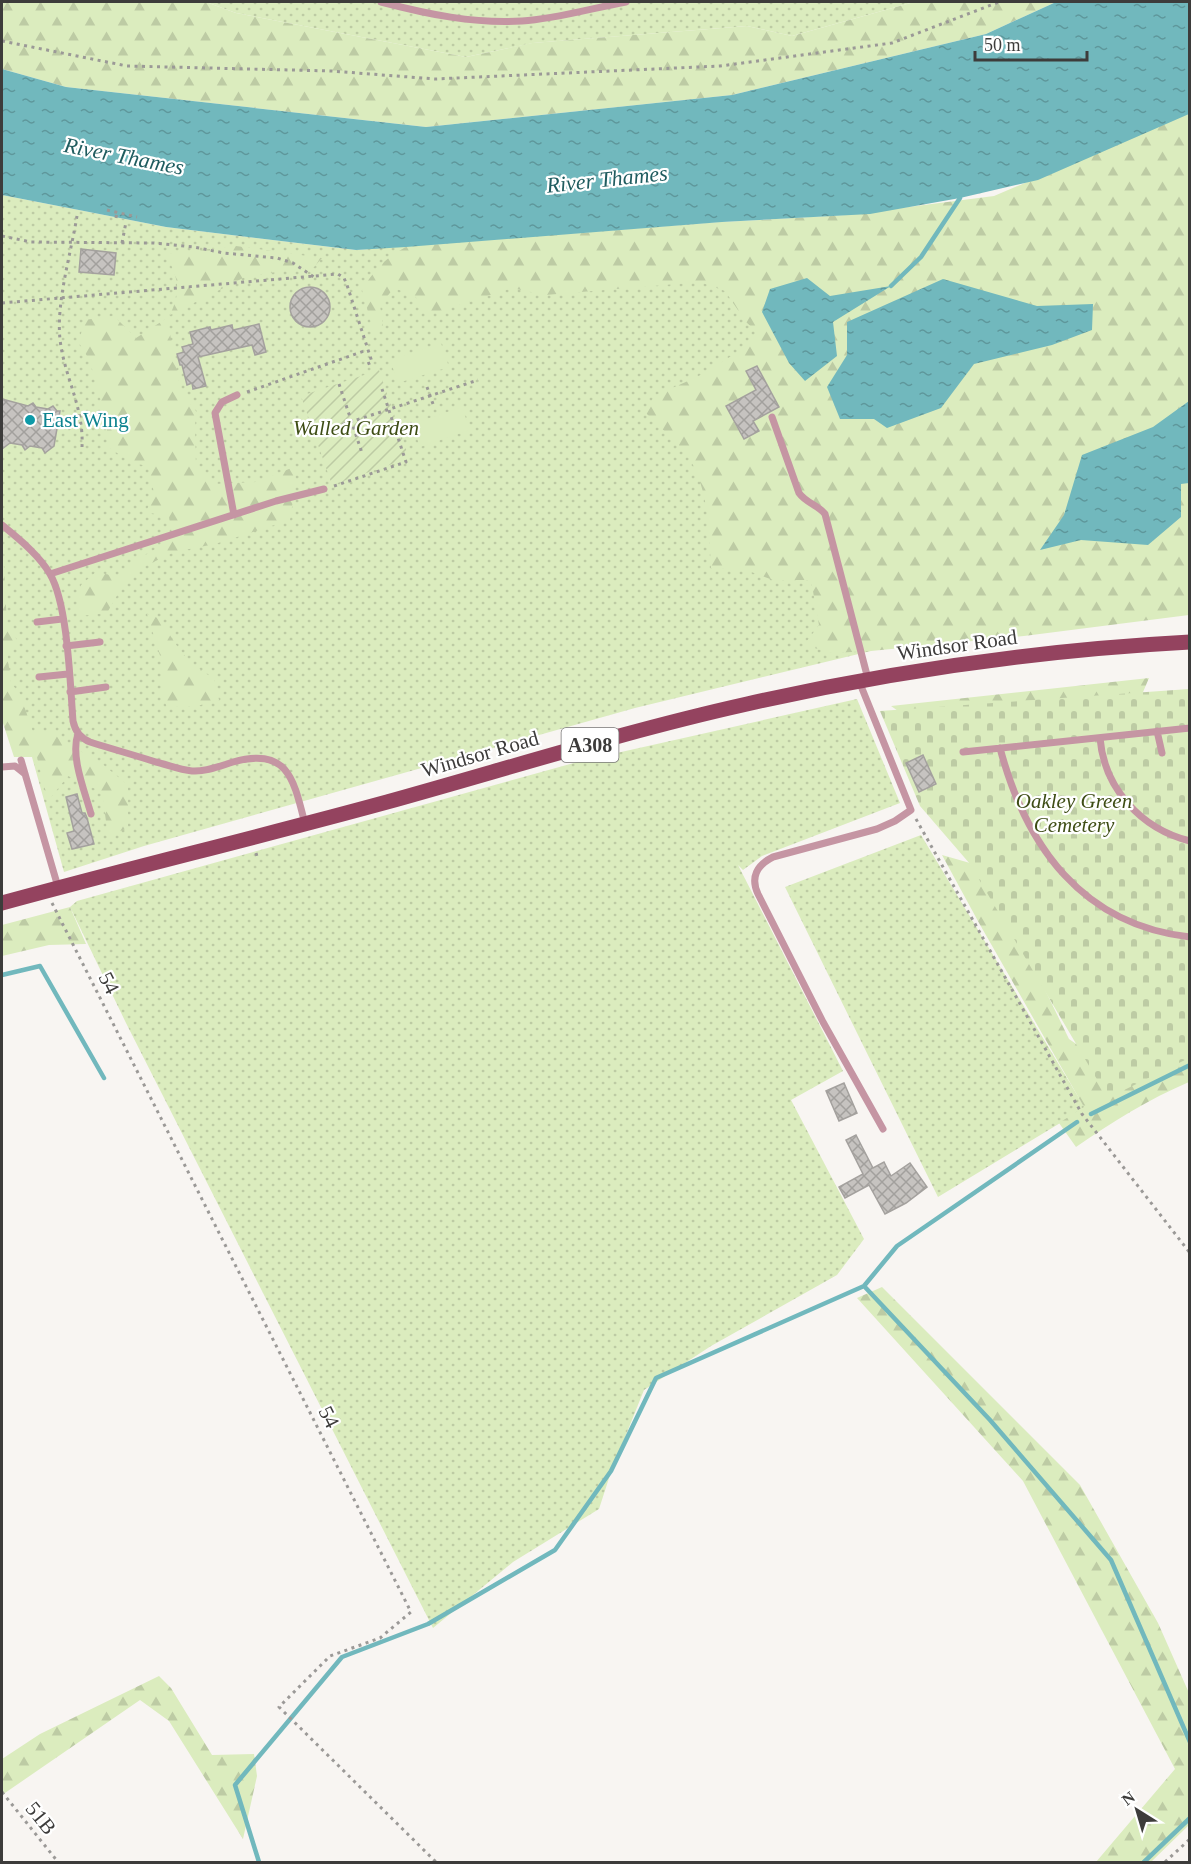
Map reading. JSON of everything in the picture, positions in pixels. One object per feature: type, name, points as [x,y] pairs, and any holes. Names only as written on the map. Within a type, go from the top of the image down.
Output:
[{"type":"main road","name":"Windsor Road","points":[[2,903],[305,824],[709,713],[863,680],[967,664],[1190,642]]},
{"type":"lane","points":[[381,2],[414,11],[466,20],[522,21],[626,2]]},
{"type":"lane","points":[[234,515],[215,413],[222,402],[237,395]]},
{"type":"lane","points":[[772,417],[799,493],[806,501],[825,514],[863,680],[911,810],[877,829],[773,856],[758,867],[754,878],[758,894],[810,998],[883,1129]]},
{"type":"lane","points":[[50,574],[276,501],[324,489]]},
{"type":"lane","points":[[2,525],[32,552],[50,574],[57,589],[66,646],[73,721],[78,734],[90,742],[188,770],[206,770],[248,758],[271,759],[282,765],[290,775],[305,824]]},
{"type":"lane","points":[[37,622],[62,619]]},
{"type":"lane","points":[[66,646],[100,642]]},
{"type":"lane","points":[[39,677],[69,674]]},
{"type":"lane","points":[[70,692],[106,687]]},
{"type":"lane","points":[[963,753],[1190,728]]},
{"type":"lane","points":[[1157,731],[1162,753]]},
{"type":"lane","points":[[78,734],[75,742],[77,760],[91,814]]},
{"type":"lane","points":[[1100,738],[1107,770],[1114,786],[1127,803],[1152,825],[1171,835],[1190,841]]},
{"type":"lane","points":[[1000,748],[1014,795],[1029,827],[1045,853],[1070,882],[1099,904],[1131,921],[1163,932],[1190,937]]},
{"type":"lane","points":[[21,760],[52,889]]},
{"type":"lane","points":[[3,766],[19,768],[26,777]]},
{"type":"path","points":[[2,41],[127,66],[331,71],[435,79],[720,66],[892,43],[999,2]]},
{"type":"path","points":[[107,210],[137,217]]},
{"type":"path","points":[[116,218],[117,212]]},
{"type":"path","points":[[77,216],[63,297],[60,337],[81,418],[82,447]]},
{"type":"path","points":[[122,243],[126,222]]},
{"type":"path","points":[[2,236],[31,242],[194,247],[224,253],[277,258],[292,263],[314,277]]},
{"type":"path","points":[[2,303],[334,274],[344,278],[359,321],[372,362],[365,365]]},
{"type":"path","points":[[237,395],[367,350]]},
{"type":"path","points":[[314,434],[478,380]]},
{"type":"path","points":[[339,384],[362,453]]},
{"type":"path","points":[[427,387],[433,404]]},
{"type":"path","points":[[324,489],[406,462],[382,388]]},
{"type":"path","points":[[911,810],[1082,1114],[1190,1253]]},
{"type":"path","points":[[256,853],[258,860]]},
{"type":"path","name":"54","points":[[52,889],[411,1612],[380,1638],[330,1656],[279,1707],[436,1863]]},
{"type":"path","name":"51B","points":[[2,1792],[58,1863]]},
{"type":"path","points":[[1165,1863],[1190,1839]]},
{"type":"green space","points":[[2,2],[206,2],[236,13],[466,57],[532,43],[747,26],[792,36],[914,2],[1056,2],[986,34],[732,95],[426,127],[66,87],[2,69]]},
{"type":"green space","points":[[206,2],[914,2],[792,36],[747,26],[533,43],[466,57],[236,13]]},
{"type":"green space","points":[[1189,113],[1189,615],[1024,636],[871,651],[832,653],[804,645],[819,625],[811,580],[773,580],[746,570],[711,568],[707,511],[695,469],[684,451],[646,413],[654,396],[697,377],[738,352],[757,332],[746,322],[725,291],[700,282],[545,295],[512,288],[427,315],[415,296],[394,288],[380,305],[383,327],[373,330],[362,290],[381,265],[406,247],[722,222],[846,215],[994,196]]},
{"type":"green space","points":[[2,195],[166,227],[356,250],[722,222],[871,651],[635,708],[144,846],[64,872],[30,750],[2,695]]},
{"type":"green space","points":[[236,246],[322,258],[314,267],[247,276],[170,315],[176,298],[177,284],[166,254]]},
{"type":"green space","points":[[114,316],[136,338],[167,318],[181,392],[196,411],[196,469],[214,484],[256,482],[294,467],[296,481],[290,520],[215,544],[174,552],[139,569],[123,585],[107,613],[80,616],[78,602],[81,585],[96,572],[120,577],[133,562],[173,539],[169,517],[146,512],[154,493],[148,466],[132,463],[108,447],[106,413],[90,361],[79,343],[84,320]]},
{"type":"green space","points":[[441,343],[449,367],[398,383],[390,360]]},
{"type":"green space","name":"Walled Garden","points":[[379,370],[409,458],[332,485],[301,396]]},
{"type":"green space","points":[[462,407],[470,430],[420,447],[412,424]]},
{"type":"green space","points":[[2,549],[7,624],[17,640],[7,652],[11,683],[20,694],[33,732],[52,732],[65,744],[95,758],[128,785],[128,828],[108,836],[102,792],[68,776],[48,801],[37,757],[14,757],[2,720]]},
{"type":"green space","points":[[147,614],[161,619],[171,637],[189,660],[214,678],[219,700],[197,706],[167,707],[163,698],[162,662]]},
{"type":"green space","points":[[1149,678],[1132,718],[921,727],[891,706]]},
{"type":"green space","name":"Oakley Green Cemetery","points":[[1189,689],[1189,1058],[1108,1098],[970,864],[920,806],[880,711]]},
{"type":"green space","points":[[857,699],[900,803],[762,856],[743,870],[738,865],[843,1071],[791,1100],[864,1239],[837,1275],[711,1346],[644,1390],[611,1472],[599,1509],[513,1562],[433,1628],[126,1023],[70,907],[77,901],[581,761]]},
{"type":"green space","points":[[921,835],[1085,1108],[938,1197],[785,887]]},
{"type":"green space","points":[[942,855],[970,863],[1029,957],[1069,1039],[1098,1059],[1189,1045],[1189,1082],[1131,1112],[1076,1147],[1059,1123],[1084,1107]]},
{"type":"green space","points":[[70,907],[86,944],[49,945],[2,956],[2,925]]},
{"type":"green space","points":[[882,1287],[1080,1485],[1158,1623],[1189,1693],[1190,1824],[1151,1862],[1096,1862],[1175,1769],[1023,1481],[857,1298]]},
{"type":"green space","points":[[159,1676],[171,1688],[212,1755],[254,1754],[257,1776],[243,1839],[169,1721],[140,1700],[2,1795],[2,1759],[40,1734]]},
{"type":"water","name":"River Thames","points":[[1056,2],[1189,2],[1189,114],[1038,180],[960,198],[870,214],[722,222],[356,250],[166,227],[2,195],[2,69],[66,87],[426,127],[732,95],[986,34]]},
{"type":"water","points":[[807,278],[830,296],[891,286],[833,322],[837,356],[805,381],[789,363],[762,312],[770,289]]},
{"type":"water","points":[[943,279],[1037,306],[1093,304],[1092,330],[1052,345],[974,364],[941,408],[887,428],[874,419],[840,419],[827,387],[847,355],[847,322]]},
{"type":"water","points":[[1189,401],[1189,483],[1181,484],[1181,517],[1148,545],[1081,540],[1040,550],[1064,515],[1082,455],[1153,427]]},
{"type":"building","points":[[81,249],[116,253],[114,275],[79,272]]},
{"type":"building","points":[[310,287],[318,288],[324,293],[329,299],[329,315],[324,321],[318,326],[310,327],[302,326],[296,321],[291,315],[290,307],[291,299],[296,293],[302,288]]},
{"type":"building","points":[[259,324],[266,352],[255,355],[252,345],[198,357],[206,386],[193,389],[192,383],[187,385],[177,354],[184,352],[182,347],[193,344],[190,332],[232,325],[233,330]]},
{"type":"building","points":[[757,366],[779,407],[753,421],[759,431],[744,439],[726,406],[756,390],[746,371]]},
{"type":"building","name":"East Wing","points":[[2,399],[28,406],[33,403],[36,407],[48,409],[53,406],[60,411],[54,446],[45,453],[42,448],[30,446],[25,450],[22,445],[10,443],[2,449]]},
{"type":"building","points":[[923,755],[936,784],[919,792],[906,763]]},
{"type":"building","points":[[77,794],[94,844],[72,849],[67,833],[74,831],[66,797]]},
{"type":"building","points":[[844,1083],[857,1113],[839,1121],[826,1091]]},
{"type":"building","points":[[856,1135],[873,1168],[884,1162],[891,1176],[910,1163],[927,1187],[906,1203],[885,1214],[869,1185],[845,1198],[839,1187],[863,1174],[846,1140]]},
{"type":"waterway","points":[[891,286],[921,257],[960,198]]},
{"type":"waterway","points":[[2,975],[40,966],[104,1078]]},
{"type":"waterway","points":[[1091,1114],[1190,1065]]},
{"type":"waterway","points":[[1077,1122],[897,1246],[864,1286],[990,1420],[1111,1560],[1190,1742]]},
{"type":"waterway","points":[[259,1862],[235,1785],[342,1657],[428,1624],[555,1550],[611,1471],[656,1378],[864,1286]]},
{"type":"waterway","points":[[1144,1862],[1190,1818]]},
{"type":"place","name":"East Wing","points":[[30,420]]}]
